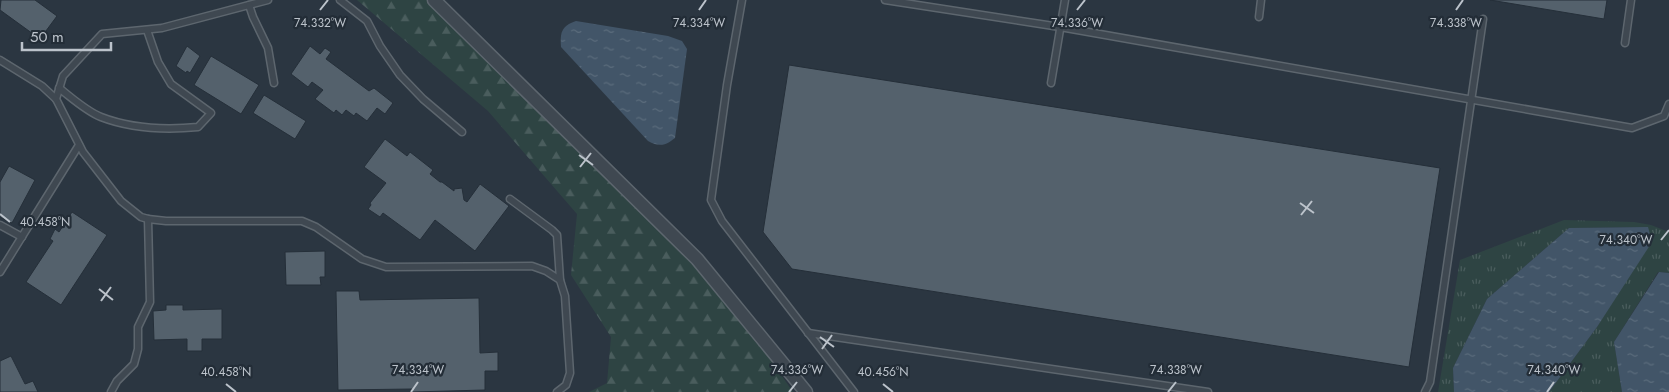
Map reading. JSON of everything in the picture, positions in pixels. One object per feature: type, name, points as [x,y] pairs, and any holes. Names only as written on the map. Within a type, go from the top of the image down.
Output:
[{"type":"street","points":[[434,0],[697,259],[806,392]]},
{"type":"lane","points":[[56,98],[62,76],[102,34],[162,28],[268,0]]},
{"type":"lane","points":[[340,0],[367,21],[380,46],[400,75],[423,99],[462,132]]},
{"type":"lane","points":[[742,0],[727,85],[711,200],[722,221],[854,392]]},
{"type":"lane","points":[[885,0],[1060,27],[1632,128],[1664,116],[1669,104]]},
{"type":"lane","points":[[1051,83],[1065,0]]},
{"type":"lane","points":[[1259,17],[1261,0]]},
{"type":"lane","points":[[1625,43],[1631,0]]},
{"type":"lane","points":[[249,5],[253,18],[268,48],[274,84]]},
{"type":"lane","points":[[1425,392],[1430,382],[1483,20]]},
{"type":"lane","points":[[59,88],[100,116],[134,126],[173,129],[198,127],[211,113],[171,84],[158,62],[147,30]]},
{"type":"lane","points":[[0,60],[42,86],[56,98],[79,145],[121,201],[141,217],[166,221],[302,221],[316,227],[362,259],[386,267],[532,266],[546,271],[560,280]]},
{"type":"lane","points":[[0,272],[79,145]]},
{"type":"lane","points":[[510,198],[557,235],[560,280],[565,296],[570,374],[566,385],[556,392]]},
{"type":"lane","points":[[111,392],[117,381],[134,364],[138,349],[138,327],[150,302],[148,219]]},
{"type":"lane","points":[[0,225],[22,237]]},
{"type":"lane","points":[[808,333],[1208,392]]},
{"type":"green space","points":[[357,0],[434,0],[703,272],[765,352],[793,392],[589,392],[607,383],[611,337],[571,275],[577,214],[488,111]]},
{"type":"green space","points":[[1564,220],[1634,222],[1651,225],[1669,232],[1669,273],[1658,272],[1614,342],[1622,392],[1549,392],[1597,327],[1648,227],[1569,228],[1487,299],[1453,368],[1454,392],[1438,392],[1460,260]]},
{"type":"water","points":[[576,21],[668,36],[682,41],[687,49],[675,138],[662,145],[648,141],[561,47],[562,31],[567,25]]},
{"type":"water","points":[[1648,227],[1652,242],[1597,327],[1549,392],[1454,392],[1453,368],[1487,299],[1569,228]]},
{"type":"water","points":[[1659,272],[1669,273],[1669,392],[1622,392],[1614,342]]},
{"type":"building","points":[[1,0],[35,0],[57,16],[40,39],[0,10]]},
{"type":"building","points":[[1490,0],[1607,0],[1604,19]]},
{"type":"building","points":[[187,46],[200,56],[190,73],[187,71],[186,73],[176,66]]},
{"type":"building","points":[[310,46],[320,54],[325,48],[331,52],[326,59],[369,91],[374,88],[393,103],[385,114],[377,108],[367,121],[356,113],[354,116],[346,110],[342,115],[336,110],[334,113],[315,99],[323,90],[312,82],[308,87],[291,74]]},
{"type":"building","points":[[211,56],[259,85],[241,114],[194,85]]},
{"type":"building","points":[[789,65],[1440,168],[1409,367],[792,269],[763,232]]},
{"type":"building","points":[[264,95],[306,121],[295,139],[253,113]]},
{"type":"building","points":[[385,139],[407,156],[410,152],[433,170],[430,174],[454,191],[454,189],[462,188],[464,200],[467,202],[480,184],[509,206],[475,251],[435,220],[420,240],[383,213],[380,217],[368,209],[371,205],[370,203],[386,183],[364,167]]},
{"type":"building","points":[[9,166],[35,180],[12,223],[0,217],[0,182]]},
{"type":"building","points":[[72,212],[107,235],[61,305],[26,282],[53,241],[50,239],[55,229],[59,232]]},
{"type":"building","points":[[325,251],[325,277],[320,277],[321,285],[286,285],[285,252]]},
{"type":"building","points":[[336,291],[359,291],[360,300],[479,298],[480,353],[498,352],[498,371],[485,371],[485,390],[412,392],[412,389],[338,390]]},
{"type":"building","points":[[166,305],[183,305],[183,310],[222,309],[222,339],[202,339],[202,351],[187,351],[187,339],[154,340],[153,311],[166,310]]},
{"type":"building","points":[[11,356],[25,384],[33,381],[38,392],[0,392],[0,361]]}]
